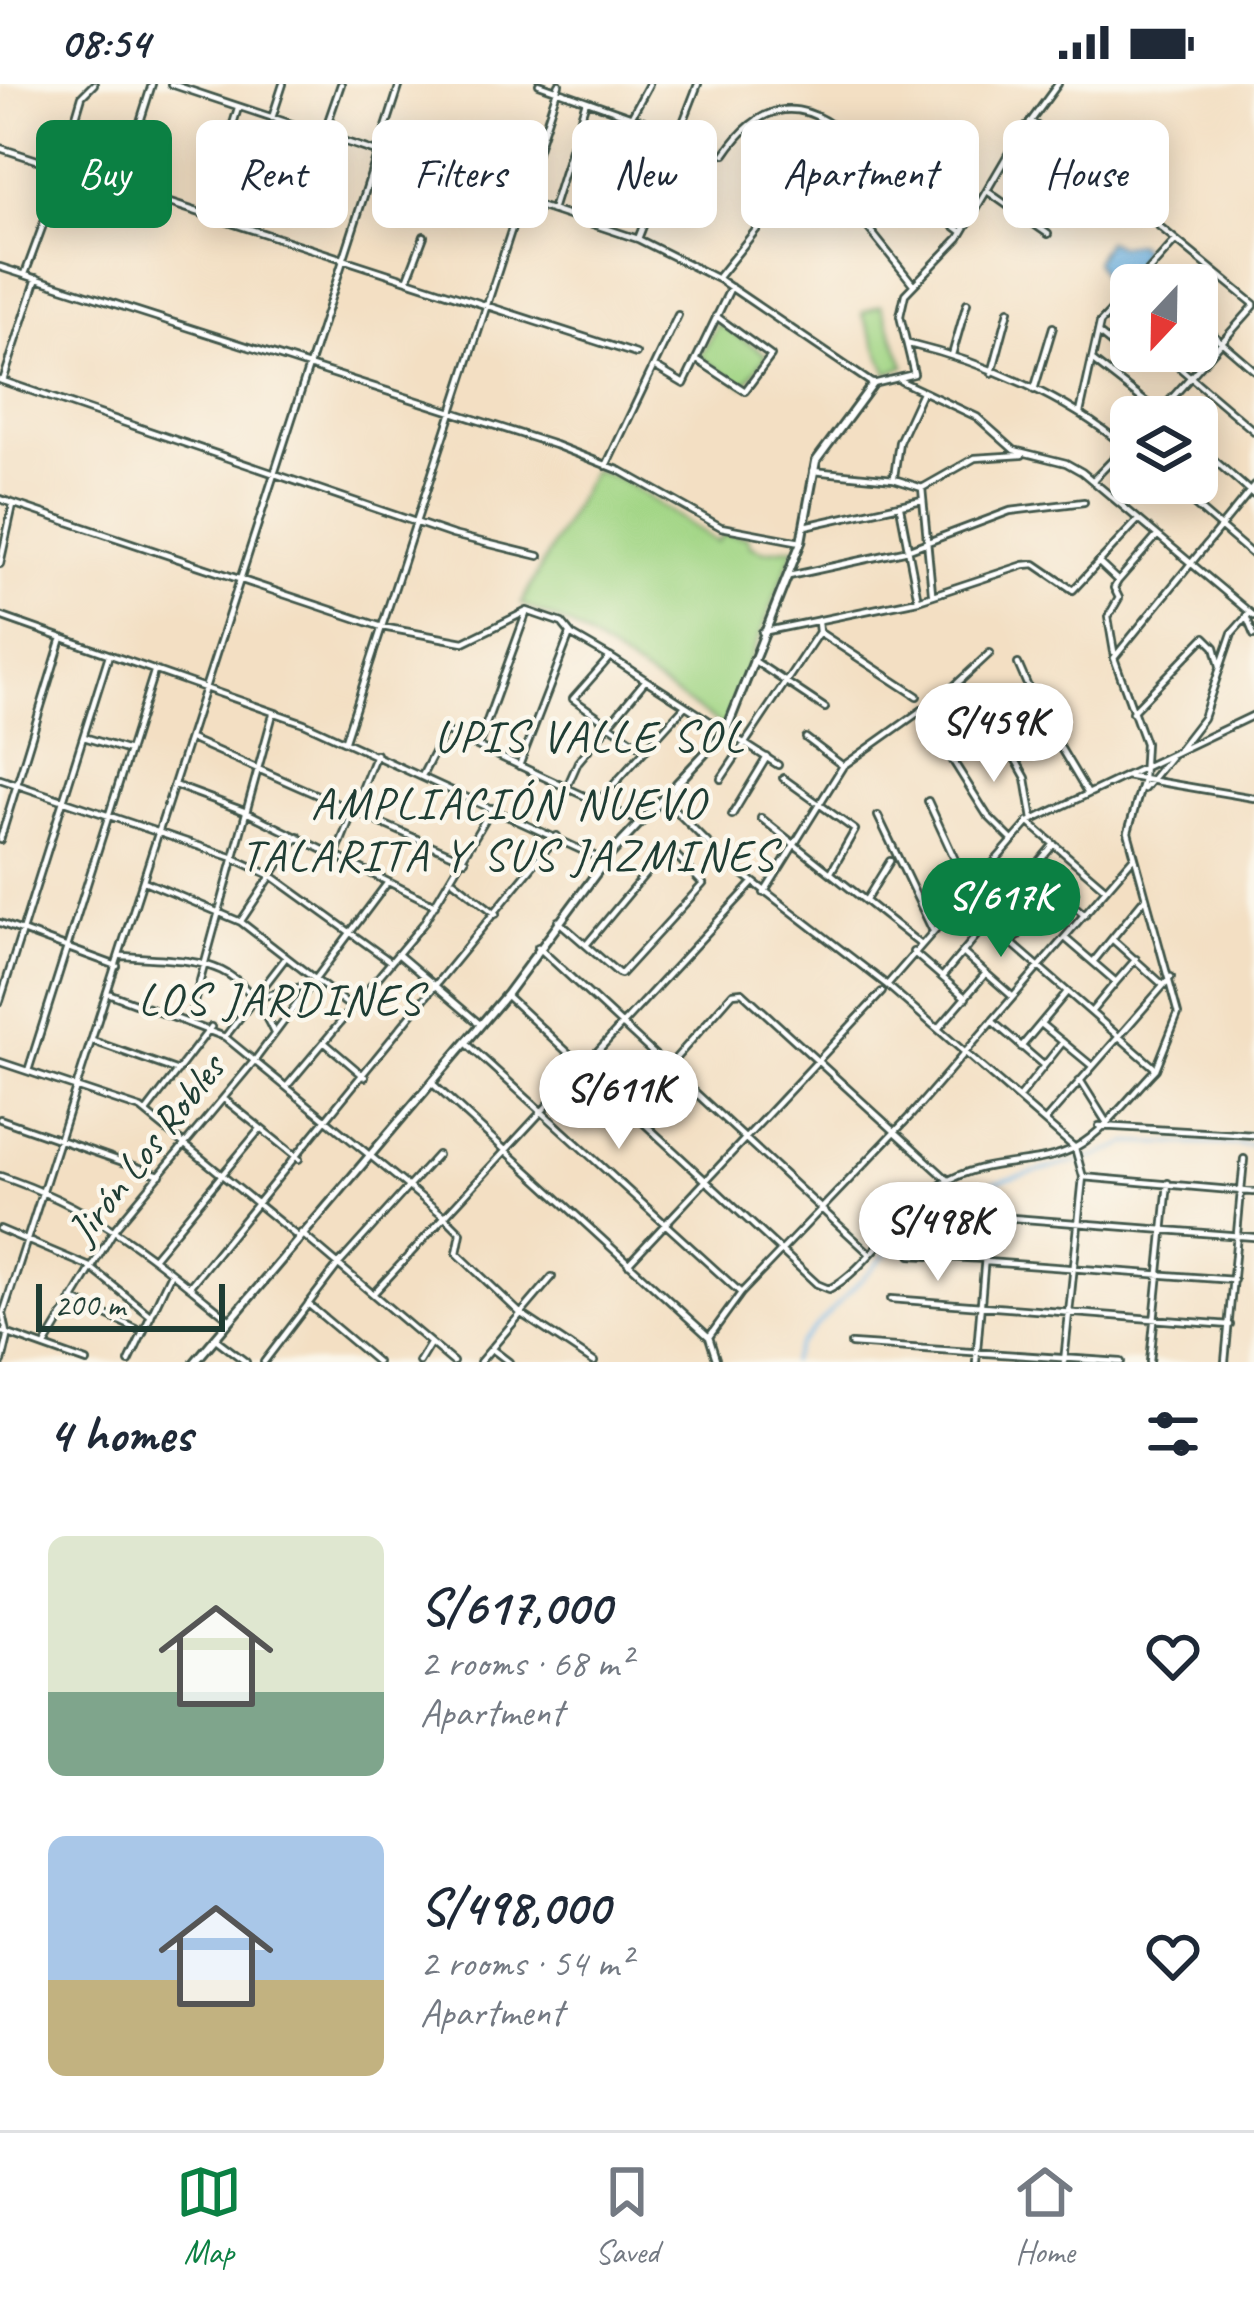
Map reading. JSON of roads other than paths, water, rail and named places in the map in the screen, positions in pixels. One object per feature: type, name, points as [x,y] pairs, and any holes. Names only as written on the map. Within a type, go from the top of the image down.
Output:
[{"type":"street","points":[[75,120],[82,96],[94,84]]},
{"type":"street","points":[[141,120],[152,84]]},
{"type":"street","points":[[171,84],[278,120]]},
{"type":"street","points":[[272,118],[283,84]]},
{"type":"street","points":[[328,120],[340,84]]},
{"type":"street","points":[[387,120],[400,84]]},
{"type":"street","points":[[539,84],[559,87],[641,120]]},
{"type":"street","points":[[631,120],[650,84]]},
{"type":"street","points":[[681,120],[698,84]]},
{"type":"street","points":[[1032,120],[1058,84]]},
{"type":"street","points":[[548,121],[559,87]]},
{"type":"street","points":[[552,210],[586,99]]},
{"type":"street","points":[[750,120],[770,105],[807,106],[832,120]]},
{"type":"street","points":[[234,120],[238,106]]},
{"type":"street","points":[[725,154],[741,127]]},
{"type":"street","points":[[0,146],[36,158]]},
{"type":"street","points":[[2,1362],[2,1318],[372,165]]},
{"type":"street","points":[[607,228],[717,278],[873,384],[901,381],[915,370],[900,316],[914,285],[962,232],[1003,165]]},
{"type":"street","points":[[987,190],[1003,201]]},
{"type":"street","points":[[548,209],[572,216]]},
{"type":"street","points":[[26,274],[41,228]]},
{"type":"street","points":[[257,228],[636,354]]},
{"type":"street","points":[[345,740],[514,228]]},
{"type":"street","points":[[638,239],[642,228]]},
{"type":"street","points":[[717,278],[757,228]]},
{"type":"street","points":[[870,228],[914,285]]},
{"type":"street","points":[[957,228],[962,232]]},
{"type":"street","points":[[1039,228],[1048,235]]},
{"type":"street","points":[[1160,228],[1254,305],[1175,396]]},
{"type":"street","points":[[408,278],[424,236]]},
{"type":"street","points":[[1155,264],[1175,241]]},
{"type":"street","points":[[0,267],[456,411],[606,466],[721,526],[801,542]]},
{"type":"street","points":[[37,278],[2,381],[453,535],[539,556]]},
{"type":"street","points":[[656,368],[684,384],[730,287]]},
{"type":"street","points":[[952,355],[967,303]]},
{"type":"street","points":[[992,373],[1009,310]]},
{"type":"street","points":[[1080,413],[1098,333],[1110,313]]},
{"type":"street","points":[[606,466],[678,315]]},
{"type":"street","points":[[696,359],[746,391],[771,356],[716,316]]},
{"type":"street","points":[[1033,393],[1053,327]]},
{"type":"street","points":[[1098,333],[1110,343]]},
{"type":"street","points":[[1218,339],[1254,370]]},
{"type":"street","points":[[909,344],[952,355],[1080,413],[1110,436]]},
{"type":"street","points":[[1093,361],[1136,396]]},
{"type":"street","points":[[1184,372],[1254,431]]},
{"type":"street","points":[[901,381],[977,418],[1014,450],[1066,463],[1092,481],[1250,615],[1254,635]]},
{"type":"street","points":[[195,1362],[506,995],[605,861],[726,731],[801,542],[813,471],[873,384]]},
{"type":"street","points":[[894,478],[899,442],[922,392]]},
{"type":"street","points":[[813,471],[894,478],[922,488],[981,456],[1035,457]]},
{"type":"street","points":[[1092,481],[1110,462]]},
{"type":"street","points":[[1114,658],[1188,562],[1252,491],[1218,463]]},
{"type":"street","points":[[922,488],[932,595]]},
{"type":"street","points":[[0,499],[382,627],[464,642],[526,610],[562,623],[571,634],[778,765]]},
{"type":"street","points":[[805,526],[922,500]]},
{"type":"street","points":[[789,576],[909,549],[1022,508],[1084,502]]},
{"type":"street","points":[[0,564],[14,503]]},
{"type":"street","points":[[1193,504],[1254,556]]},
{"type":"street","points":[[900,507],[918,600]]},
{"type":"street","points":[[762,632],[918,600],[1035,564],[1072,590],[1138,520]]},
{"type":"street","points":[[506,995],[825,1288],[836,1286],[910,1205],[948,1180],[988,1162],[1033,1160],[1076,1148],[1156,1069],[1178,1014],[1128,832],[1146,780],[1145,742],[1114,658],[1108,617],[1119,598],[1114,587],[1157,536]]},
{"type":"street","points":[[1099,562],[1118,581]]},
{"type":"street","points":[[478,746],[526,610]]},
{"type":"street","points":[[1146,780],[1203,718],[1232,633],[1250,615]]},
{"type":"street","points":[[0,616],[61,641],[274,711],[558,835],[605,861]]},
{"type":"street","points":[[721,778],[819,632],[818,621]]},
{"type":"street","points":[[819,632],[917,696]]},
{"type":"street","points":[[519,766],[571,634]]},
{"type":"street","points":[[1132,712],[1205,637],[1217,652],[1220,667]]},
{"type":"street","points":[[0,840],[61,641]]},
{"type":"street","points":[[764,892],[843,766],[950,690],[990,653]]},
{"type":"street","points":[[0,1001],[108,657]]},
{"type":"street","points":[[610,657],[573,700],[646,750]]},
{"type":"street","points":[[753,660],[825,708]]},
{"type":"street","points":[[1018,664],[1038,710],[1088,794]]},
{"type":"street","points":[[28,1072],[154,672]]},
{"type":"street","points":[[566,788],[578,762],[645,681]]},
{"type":"street","points":[[598,802],[685,706]]},
{"type":"street","points":[[189,1021],[274,711]]},
{"type":"street","points":[[627,1265],[818,1061],[1030,821],[1254,715]]},
{"type":"street","points":[[422,775],[445,731],[640,823]]},
{"type":"street","points":[[84,737],[129,751]]},
{"type":"street","points":[[806,738],[843,766]]},
{"type":"street","points":[[190,739],[465,860]]},
{"type":"street","points":[[1012,753],[1026,778],[1030,821],[1107,889]]},
{"type":"street","points":[[336,854],[376,754]]},
{"type":"street","points":[[950,756],[987,815],[1011,839]]},
{"type":"street","points":[[732,814],[767,757]]},
{"type":"street","points":[[1125,776],[1254,798]]},
{"type":"street","points":[[783,778],[856,833],[831,872]]},
{"type":"street","points":[[0,779],[232,856],[272,876],[391,962]]},
{"type":"street","points":[[174,785],[244,811],[435,905]]},
{"type":"street","points":[[663,798],[753,884],[1020,1096],[1076,1148],[1083,1177],[1065,1360]]},
{"type":"street","points":[[928,801],[968,888]]},
{"type":"street","points":[[287,1086],[435,905],[492,808]]},
{"type":"street","points":[[878,816],[932,929]]},
{"type":"street","points":[[761,818],[920,944]]},
{"type":"street","points":[[189,1287],[299,1159],[558,835]]},
{"type":"street","points":[[241,922],[298,836]]},
{"type":"street","points":[[1012,894],[1054,844]]},
{"type":"street","points":[[558,921],[586,945],[621,974],[704,884],[674,853],[661,855],[586,945]]},
{"type":"street","points":[[709,1337],[742,1293],[896,1132],[1133,858]]},
{"type":"street","points":[[866,900],[890,861]]},
{"type":"street","points":[[984,870],[1036,914]]},
{"type":"street","points":[[1032,870],[1085,915]]},
{"type":"street","points":[[452,880],[496,914]]},
{"type":"street","points":[[143,881],[217,908],[241,922],[352,1008]]},
{"type":"street","name":"Jirón Los Robles","points":[[46,1345],[116,1228],[255,1060],[388,882]]},
{"type":"street","points":[[373,1294],[753,884]]},
{"type":"street","points":[[1011,944],[1055,891]]},
{"type":"street","points":[[960,898],[1156,1069]]},
{"type":"street","points":[[1093,962],[1145,898]]},
{"type":"street","points":[[0,923],[117,966]]},
{"type":"street","points":[[942,977],[987,923]]},
{"type":"street","points":[[1065,938],[1116,982]]},
{"type":"street","points":[[1113,939],[1162,984]]},
{"type":"street","points":[[538,947],[868,1252]]},
{"type":"street","points":[[913,952],[966,998]]},
{"type":"street","points":[[963,953],[1013,997]]},
{"type":"street","points":[[398,954],[481,1025]]},
{"type":"street","points":[[120,956],[205,960],[256,998],[274,1034]]},
{"type":"street","points":[[226,1036],[286,958]]},
{"type":"street","points":[[1091,1012],[1136,959]]},
{"type":"street","points":[[938,1029],[986,973]]},
{"type":"street","points":[[1046,1120],[1171,977]]},
{"type":"street","points":[[256,998],[314,982]]},
{"type":"street","points":[[668,1067],[736,992],[746,994],[948,1180]]},
{"type":"street","points":[[1021,1047],[1067,992]]},
{"type":"street","points":[[108,993],[226,1036],[444,1216],[462,1237],[457,1252],[520,1312],[594,1362]]},
{"type":"street","points":[[992,1021],[1044,1066]]},
{"type":"street","points":[[1040,1024],[1092,1066]]},
{"type":"street","points":[[146,1112],[211,1027]]},
{"type":"street","points":[[93,1041],[178,1071]]},
{"type":"street","points":[[324,1042],[364,1076]]},
{"type":"street","points":[[1020,1096],[1063,1042]]},
{"type":"street","points":[[466,1043],[742,1293]]},
{"type":"street","points":[[0,1062],[146,1112],[453,1362]]},
{"type":"street","points":[[1080,1080],[1105,1120]]},
{"type":"street","points":[[432,1083],[709,1337],[717,1362]]},
{"type":"street","points":[[223,1098],[299,1159]]},
{"type":"street","points":[[0,1119],[160,1175]]},
{"type":"street","points":[[1099,1126],[1254,1135]]},
{"type":"street","points":[[153,1258],[260,1129]]},
{"type":"street","points":[[264,1362],[338,1265],[437,1156]]},
{"type":"street","points":[[1225,1362],[1244,1159]]},
{"type":"street","points":[[0,1176],[43,1190],[116,1228],[229,1319]]},
{"type":"street","points":[[1083,1177],[1254,1192]]},
{"type":"street","points":[[1150,1362],[1168,1183]]},
{"type":"street","points":[[976,1362],[991,1232],[990,1197]]},
{"type":"street","points":[[991,1232],[1012,1218],[1254,1237]]},
{"type":"street","points":[[0,1229],[90,1267],[151,1316]]},
{"type":"street","points":[[911,1255],[1234,1280]]},
{"type":"street","points":[[129,1362],[171,1272]]},
{"type":"street","points":[[480,1362],[552,1277]]},
{"type":"street","points":[[72,1299],[143,1332]]},
{"type":"street","points":[[891,1299],[1229,1325]]},
{"type":"street","points":[[308,1304],[377,1362]]},
{"type":"street","points":[[4,1331],[87,1362]]},
{"type":"street","points":[[214,1337],[246,1362]]},
{"type":"street","points":[[419,1362],[430,1343]]},
{"type":"street","points":[[851,1345],[1121,1362]]},
{"type":"street","points":[[492,1349],[509,1362]]},
{"type":"street","points":[[361,1362],[367,1354]]},
{"type":"water","points":[[1107,241],[1119,246],[1136,243],[1143,249],[1136,264],[1110,264],[1106,284],[1095,261]]},
{"type":"waterway","points":[[791,1362],[798,1345],[922,1217],[981,1185],[1096,1157],[1128,1143],[1254,1145]]},
{"type":"district","name":"UPIS VALLE SOL","points":[[590,736]]},
{"type":"district","name":"AMPLIACIÓN NUEVO TALARITA Y SUS JAZMINES","points":[[509,829]]},
{"type":"district","name":"LOS JARDINES","points":[[281,999]]}]
